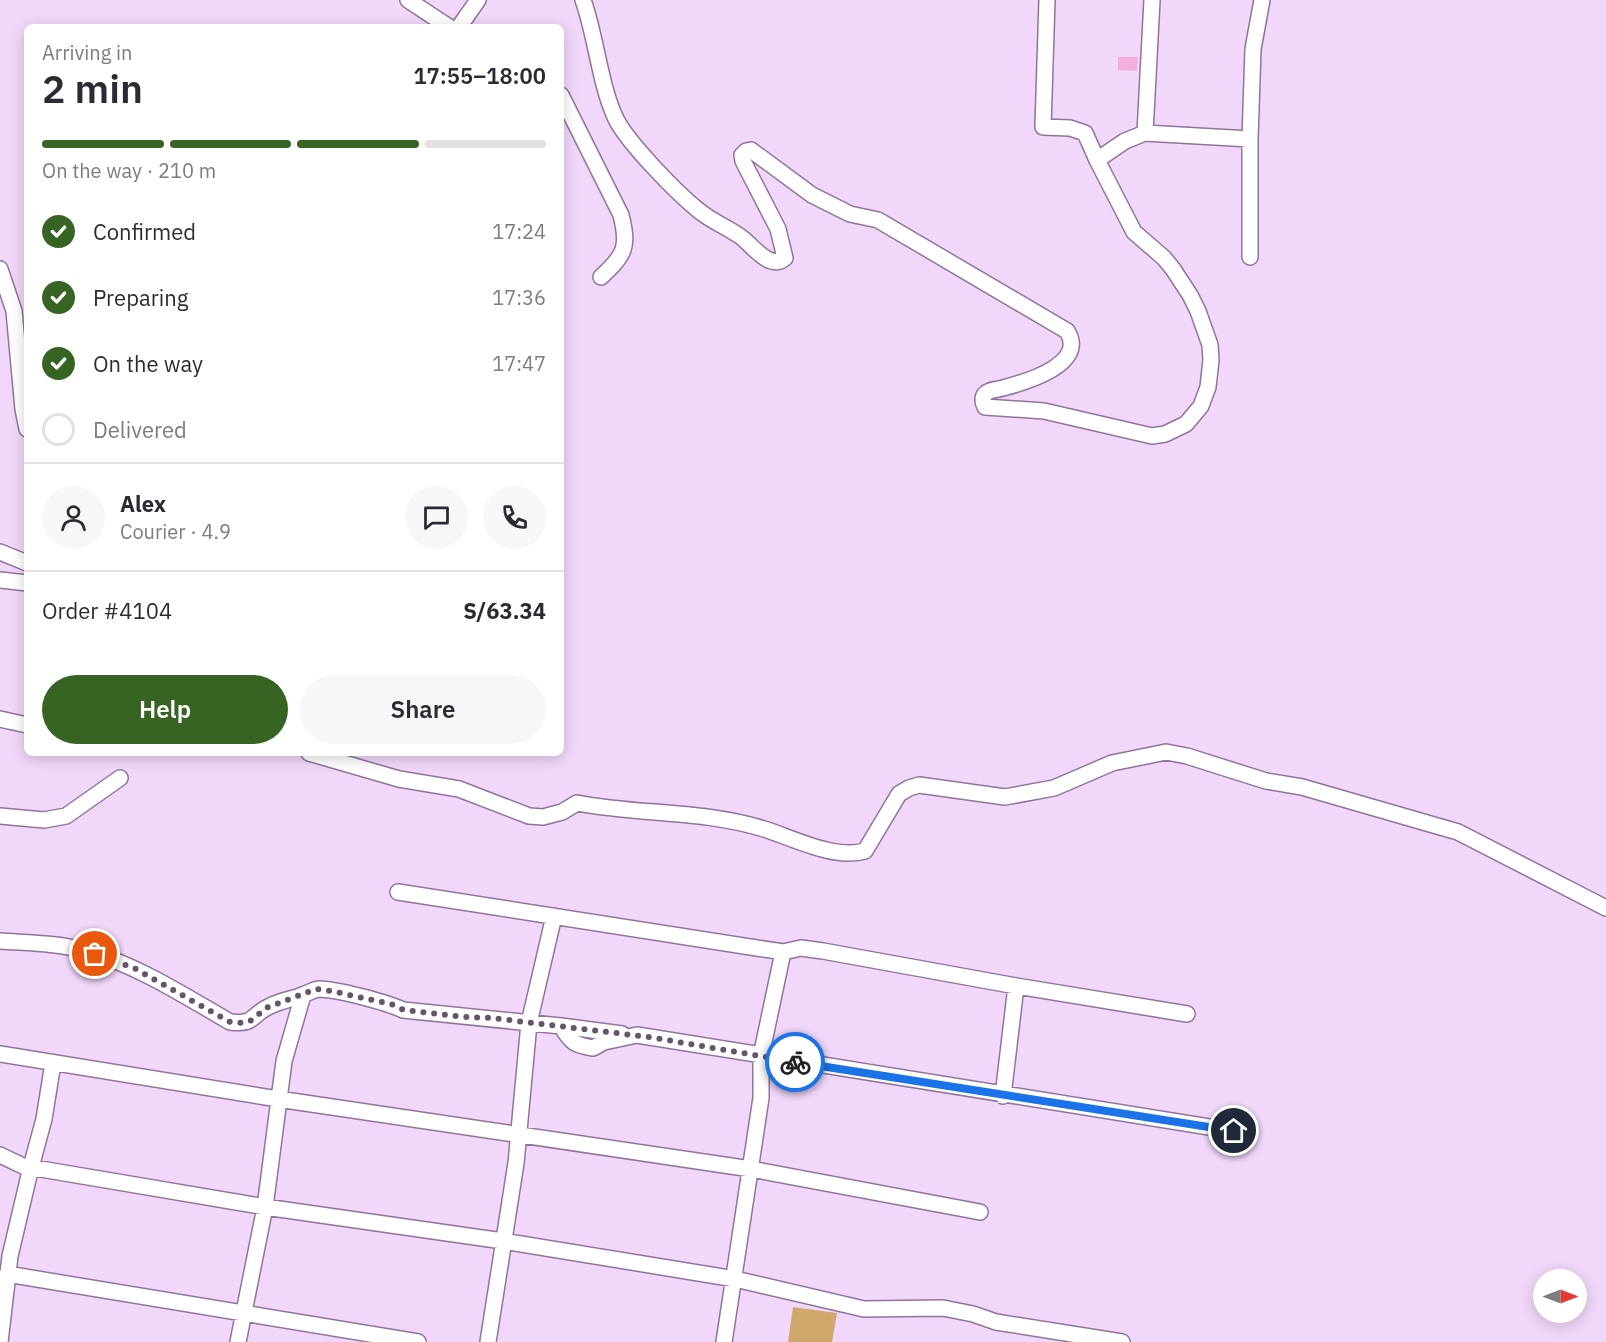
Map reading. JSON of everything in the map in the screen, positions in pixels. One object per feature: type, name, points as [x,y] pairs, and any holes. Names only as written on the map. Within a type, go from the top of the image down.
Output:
[{"type":"street","points":[[408,0],[444,24]]},
{"type":"street","points":[[461,24],[478,0]]},
{"type":"street","points":[[583,0],[616,119],[629,138],[698,210],[740,237],[768,259],[774,262],[783,261],[785,258],[778,229],[743,161],[742,155],[751,150],[812,195],[850,214],[878,220],[1067,331],[1071,337],[1070,353],[1058,366],[1045,374],[988,391],[984,394],[985,407],[1044,411],[1134,433],[1152,436],[1165,434],[1186,424],[1201,406],[1210,373],[1210,345],[1190,295],[1164,258],[1134,232],[1085,133],[1070,128],[1043,127],[1047,0]]},
{"type":"street","points":[[1145,133],[1152,0]]},
{"type":"street","points":[[1250,257],[1253,49],[1262,0]]},
{"type":"street","points":[[564,101],[621,215],[625,231],[623,253],[601,277]]},
{"type":"street","points":[[1097,160],[1125,141],[1145,133],[1250,139]]},
{"type":"street","points":[[0,269],[14,311],[24,414]]},
{"type":"street","points":[[0,552],[24,562]]},
{"type":"street","points":[[0,580],[24,583]]},
{"type":"street","points":[[0,719],[24,724]]},
{"type":"street","points":[[319,756],[399,779],[459,789],[529,816],[543,817],[562,812],[577,803],[606,808],[693,815],[761,828],[839,853],[854,854],[865,850],[899,794],[909,788],[919,785],[1005,797],[1054,788],[1112,763],[1166,752],[1187,756],[1266,781],[1302,787],[1458,832],[1606,908]]},
{"type":"street","points":[[0,816],[44,820],[66,816],[120,778]]},
{"type":"street","points":[[398,892],[783,952],[801,948],[823,951],[1187,1014]]},
{"type":"street","points":[[488,1342],[516,1163],[529,1023],[554,916]]},
{"type":"street","points":[[0,941],[59,945],[107,958],[134,968],[230,1022],[243,1023],[252,1020],[266,1008],[316,989],[391,1004],[404,1010],[561,1026],[577,1046],[593,1048],[604,1042],[637,1035],[1004,1096],[1234,1131]]},
{"type":"street","points":[[724,1342],[761,1098],[761,1056],[783,952]]},
{"type":"street","points":[[1004,1096],[1016,986]]},
{"type":"street","points":[[238,1342],[265,1207],[284,1061],[303,995]]},
{"type":"street","points":[[0,1054],[278,1099],[751,1169],[980,1212]]},
{"type":"street","points":[[0,1342],[7,1274],[44,1119],[53,1063]]},
{"type":"street","points":[[0,1155],[23,1166],[265,1207],[503,1241],[735,1279],[864,1309],[943,1308],[1075,1339],[1122,1342]]},
{"type":"street","points":[[7,1274],[418,1342]]},
{"type":"shaded area","points":[[793,1307],[837,1313],[832,1342],[788,1342]]},
{"type":"building","points":[[1118,57],[1138,57],[1137,71],[1118,70]]},
{"type":"way so far","points":[[95,954],[134,968],[230,1022],[243,1023],[252,1020],[266,1008],[316,989],[391,1004],[404,1010],[649,1037],[795,1062]]},
{"type":"route","points":[[795,1062],[1234,1131]]}]
